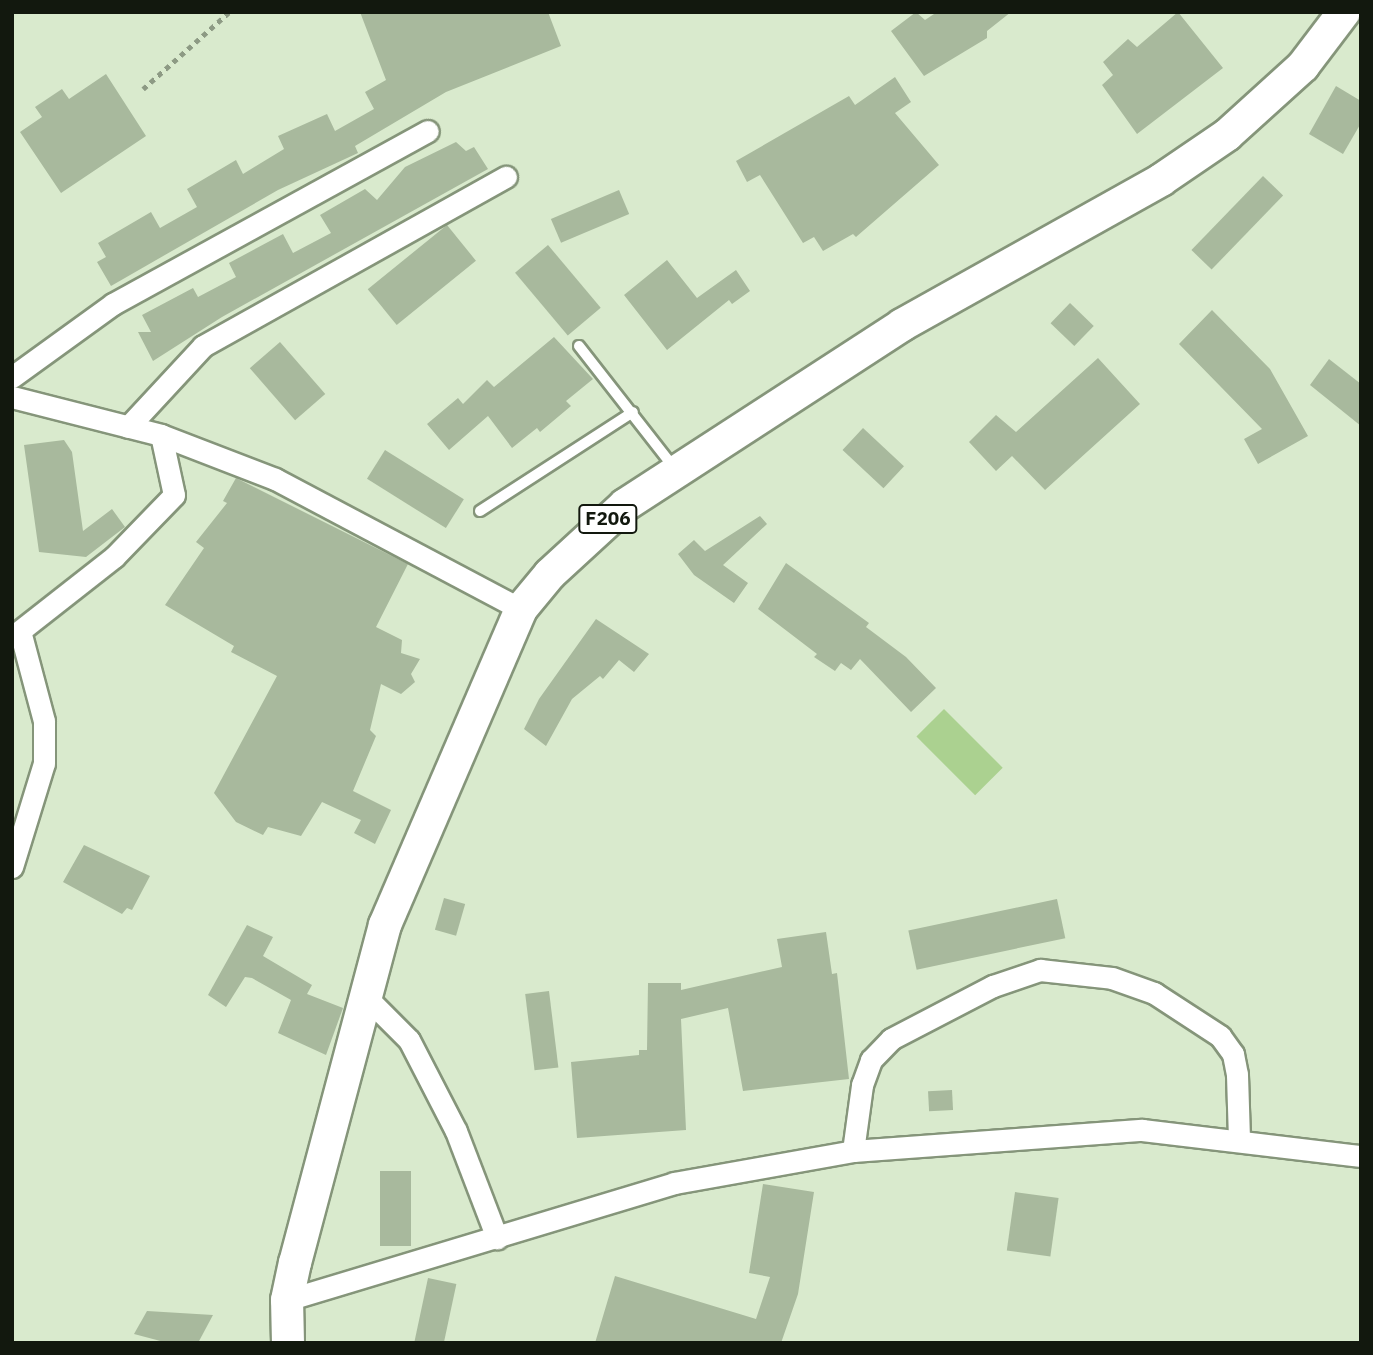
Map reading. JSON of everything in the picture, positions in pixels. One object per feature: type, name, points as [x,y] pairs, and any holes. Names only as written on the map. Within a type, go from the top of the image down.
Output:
[{"type":"main road","name":"F206","points":[[288,1343],[287,1300],[385,925],[521,609],[587,538],[625,505],[902,325],[1161,180],[1227,135],[1303,66],[1344,12]]},
{"type":"street","points":[[12,377],[113,304],[428,131]]},
{"type":"street","points":[[128,427],[203,346],[506,177]]},
{"type":"street","points":[[12,397],[161,435],[275,479],[521,609]]},
{"type":"street","points":[[12,867],[44,763],[44,720],[16,634],[114,557],[174,495],[161,435]]},
{"type":"street","points":[[853,1151],[862,1085],[871,1060],[891,1039],[993,986],[1040,970],[1071,970],[1133,985],[1154,993],[1220,1036],[1233,1054],[1237,1075],[1239,1139]]},
{"type":"street","points":[[365,996],[409,1041],[456,1131],[497,1238]]},
{"type":"street","points":[[287,1300],[674,1183],[853,1151],[1142,1130],[1239,1139],[1315,1154],[1361,1156]]},
{"type":"lane","points":[[579,345],[634,412],[678,472]]},
{"type":"lane","points":[[480,511],[634,412]]},
{"type":"path","points":[[143,89],[229,12]]},
{"type":"green space","points":[[944,709],[1003,768],[975,795],[916,737]]},
{"type":"building","points":[[360,12],[548,12],[561,46],[446,92],[355,146],[358,153],[278,190],[111,286],[97,262],[106,257],[98,243],[151,212],[160,228],[197,207],[187,189],[236,160],[243,174],[284,149],[278,136],[327,114],[335,131],[374,109],[365,92],[386,80]]},
{"type":"building","points":[[916,12],[925,20],[937,12],[1011,12],[987,31],[987,38],[924,76],[891,31]]},
{"type":"building","points":[[1178,12],[1223,68],[1137,134],[1102,85],[1113,75],[1103,62],[1128,39],[1137,47]]},
{"type":"building","points":[[106,74],[146,136],[61,193],[20,132],[42,117],[35,107],[62,89],[69,99]]},
{"type":"building","points":[[895,77],[911,102],[895,113],[939,165],[856,237],[853,234],[823,251],[814,237],[803,243],[760,175],[747,182],[736,161],[849,96],[855,105]]},
{"type":"building","points":[[1336,86],[1361,101],[1361,123],[1343,154],[1309,134]]},
{"type":"building","points":[[456,142],[466,151],[474,147],[488,169],[222,317],[153,361],[138,332],[151,332],[142,315],[193,288],[198,297],[236,277],[229,263],[283,234],[293,253],[331,233],[320,215],[365,189],[377,200],[405,167]]},
{"type":"building","points":[[1263,176],[1283,195],[1212,270],[1191,250]]},
{"type":"building","points":[[619,190],[629,214],[561,243],[551,219]]},
{"type":"building","points":[[447,225],[476,261],[397,325],[368,289]]},
{"type":"building","points":[[548,245],[601,308],[568,335],[515,273]]},
{"type":"building","points":[[667,260],[697,298],[736,270],[750,291],[732,304],[729,300],[667,350],[624,295]]},
{"type":"building","points":[[1070,303],[1094,326],[1074,346],[1051,323]]},
{"type":"building","points":[[1212,310],[1270,369],[1308,436],[1258,464],[1244,439],[1262,429],[1179,344]]},
{"type":"building","points":[[554,337],[593,379],[566,401],[571,406],[540,432],[537,428],[512,448],[488,416],[449,450],[427,424],[458,398],[463,404],[487,380],[494,387]]},
{"type":"building","points":[[280,342],[325,394],[295,420],[250,368]]},
{"type":"building","points":[[1098,358],[1140,404],[1045,490],[1012,456],[996,471],[969,442],[996,415],[1016,432]]},
{"type":"building","points":[[1329,359],[1361,384],[1361,426],[1310,385]]},
{"type":"building","points":[[863,428],[904,466],[883,488],[843,450]]},
{"type":"building","points":[[64,440],[72,452],[83,531],[112,509],[125,527],[86,557],[39,552],[24,445]]},
{"type":"building","points":[[385,450],[464,499],[446,528],[367,479]]},
{"type":"building","points":[[236,478],[408,564],[376,627],[402,640],[401,653],[420,659],[411,674],[415,682],[401,694],[381,684],[370,730],[376,736],[353,791],[391,810],[375,844],[354,833],[361,820],[322,802],[301,836],[268,827],[263,835],[236,822],[214,793],[277,676],[231,652],[234,646],[165,605],[204,548],[196,542],[227,503],[223,501]]},
{"type":"building","points":[[760,516],[767,524],[723,565],[748,583],[734,603],[694,575],[678,554],[694,540],[705,551]]},
{"type":"building","points":[[786,563],[869,623],[866,627],[906,657],[936,688],[911,712],[860,659],[851,670],[841,663],[835,671],[814,657],[817,654],[758,609]]},
{"type":"building","points":[[596,619],[649,654],[634,672],[619,660],[603,679],[600,676],[572,699],[546,746],[524,729],[539,699]]},
{"type":"building","points":[[84,845],[150,876],[132,910],[127,908],[122,914],[63,882]]},
{"type":"building","points":[[444,898],[465,904],[456,936],[435,930]]},
{"type":"building","points":[[1057,899],[1065,938],[917,970],[908,931]]},
{"type":"building","points":[[247,925],[273,937],[263,956],[312,985],[307,994],[343,1008],[326,1055],[278,1033],[291,1000],[252,978],[245,977],[226,1007],[208,995]]},
{"type":"building","points":[[826,932],[832,974],[837,973],[849,1079],[743,1091],[728,1008],[681,1019],[686,1130],[577,1138],[571,1062],[639,1055],[639,1050],[647,1050],[648,983],[681,983],[681,990],[782,967],[777,939]]},
{"type":"building","points":[[549,991],[558,1067],[535,1070],[525,994]]},
{"type":"building","points":[[952,1090],[953,1110],[929,1111],[928,1091]]},
{"type":"building","points":[[380,1171],[411,1171],[411,1246],[380,1246]]},
{"type":"building","points":[[763,1184],[814,1192],[798,1294],[781,1343],[595,1343],[615,1276],[756,1319],[770,1277],[749,1273]]},
{"type":"building","points":[[1015,1192],[1059,1198],[1050,1257],[1007,1250]]},
{"type":"building","points":[[428,1278],[456,1284],[444,1343],[414,1343]]},
{"type":"building","points":[[147,1311],[213,1315],[198,1343],[168,1343],[134,1334]]}]
